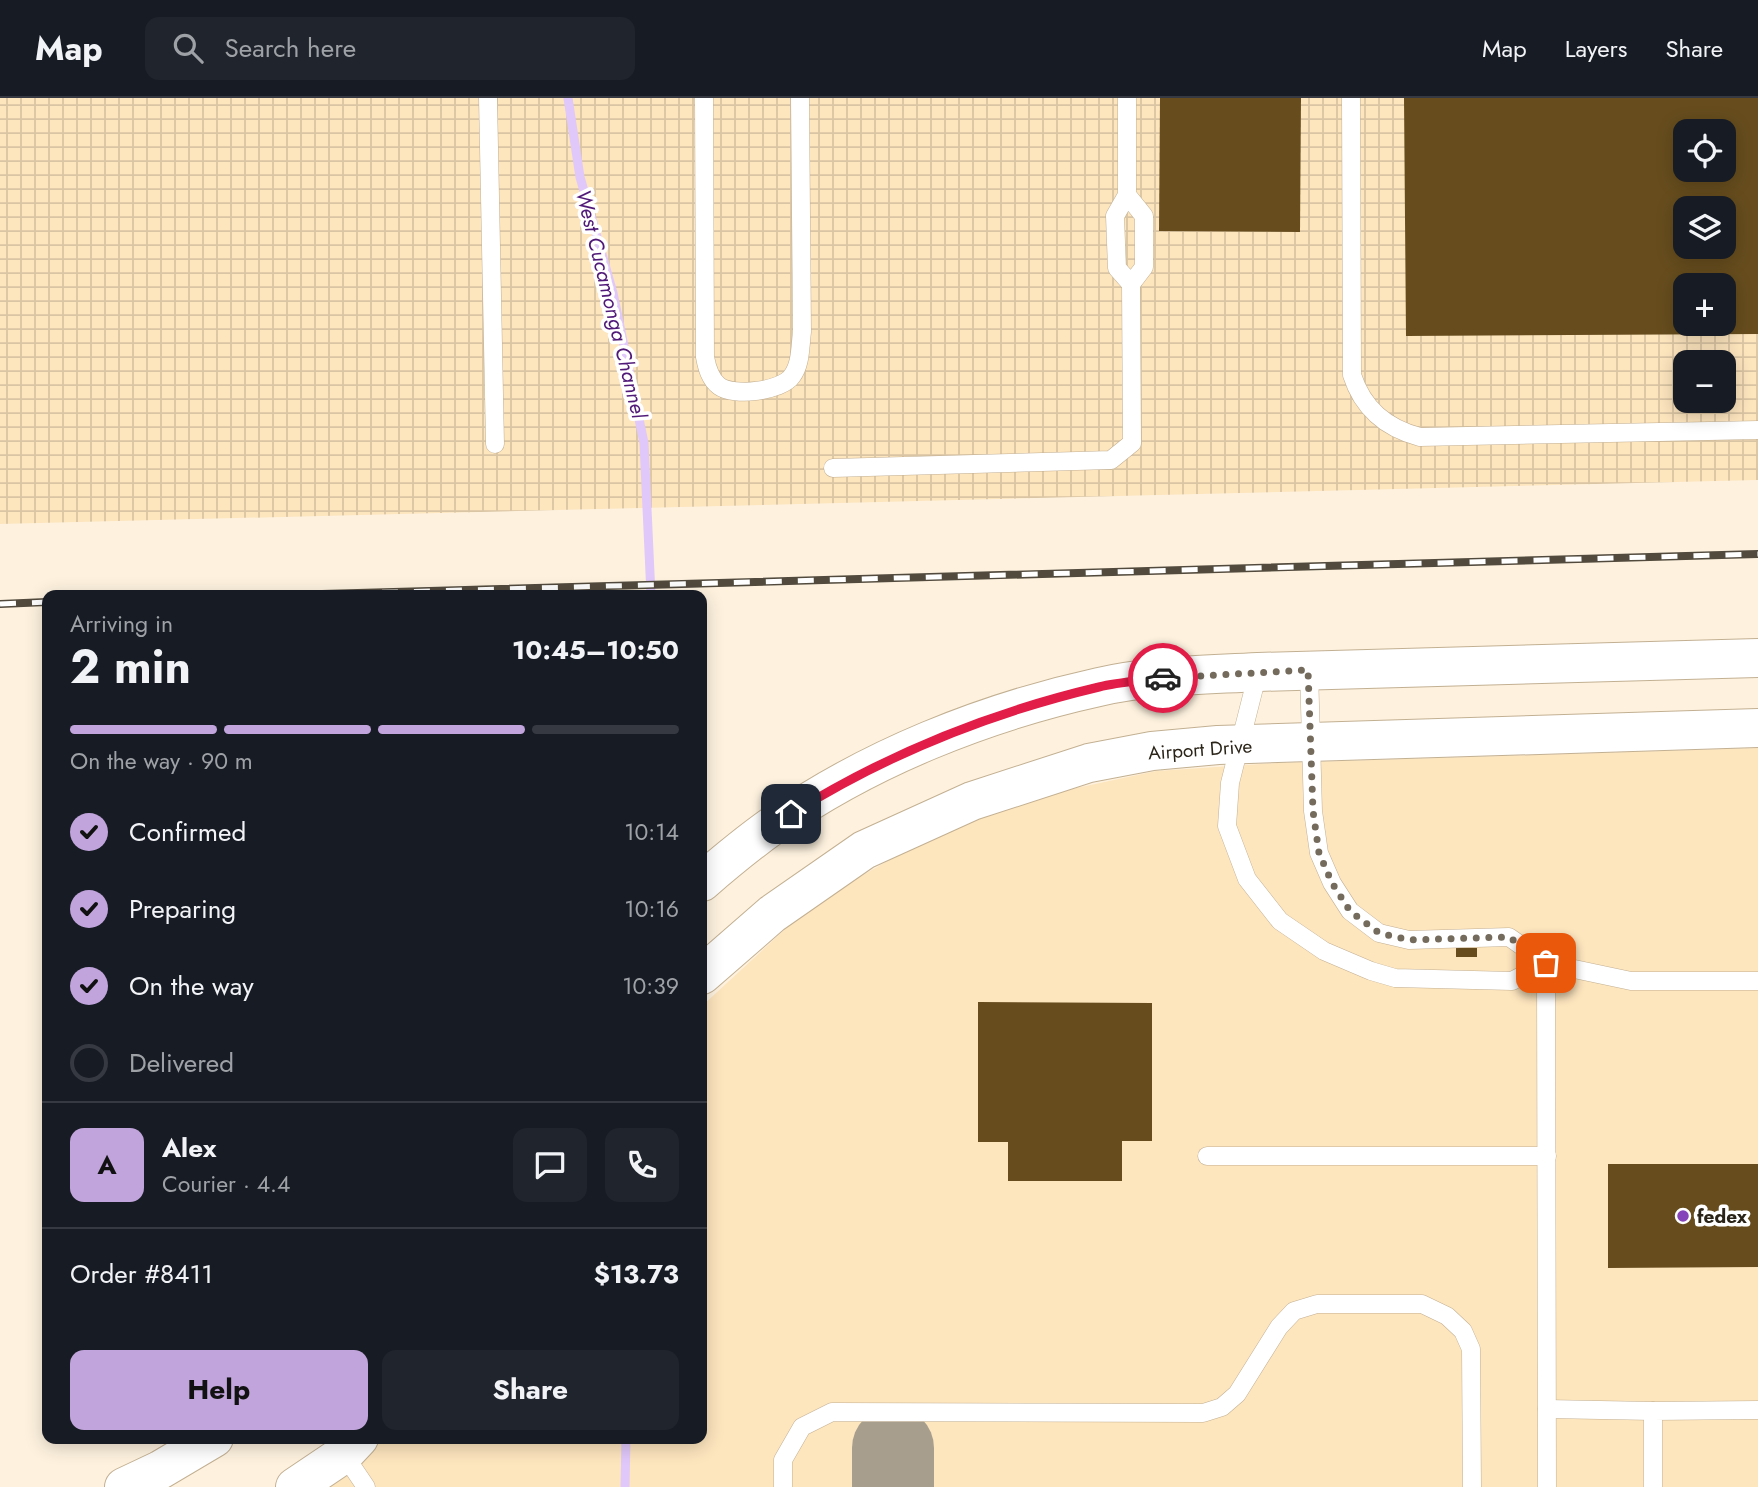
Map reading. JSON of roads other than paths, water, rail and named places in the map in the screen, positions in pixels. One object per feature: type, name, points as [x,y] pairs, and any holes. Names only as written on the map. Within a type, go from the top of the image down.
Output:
[{"type":"main road","points":[[707,879],[772,826],[830,789],[901,753],[985,719],[1100,687],[1180,676],[1258,672],[1758,658]]},
{"type":"main road","name":"Airport Drive","points":[[707,971],[772,914],[864,850],[972,801],[1089,763],[1152,751],[1240,745],[1758,728]]},
{"type":"main road","points":[[124,1487],[204,1444]]},
{"type":"main road","points":[[295,1487],[345,1444]]},
{"type":"lane","points":[[488,98],[495,444]]},
{"type":"lane","points":[[704,98],[705,357],[707,369],[717,385],[727,390],[771,390],[791,378],[798,365],[802,332],[800,98]]},
{"type":"lane","points":[[1127,98],[1127,195],[1115,216],[1117,268],[1131,284]]},
{"type":"lane","points":[[1351,98],[1352,375],[1358,393],[1384,423],[1401,432],[1420,437],[1758,430]]},
{"type":"lane","points":[[833,468],[1111,460],[1132,443],[1131,284],[1144,267],[1144,216],[1127,195]]},
{"type":"lane","points":[[1308,670],[1313,811],[1319,853],[1332,883],[1350,911],[1379,933],[1409,940],[1509,937],[1546,963],[1631,981],[1758,981]]},
{"type":"lane","points":[[1258,672],[1230,783],[1227,826],[1247,879],[1280,921],[1324,951],[1395,978],[1512,981],[1546,963]]},
{"type":"lane","points":[[1546,963],[1547,1487]]},
{"type":"lane","points":[[1207,1156],[1547,1156]]},
{"type":"lane","points":[[783,1487],[783,1461],[802,1427],[831,1412],[1203,1413],[1222,1407],[1237,1394],[1279,1326],[1294,1311],[1317,1304],[1422,1304],[1447,1316],[1463,1331],[1471,1349],[1472,1487]]},
{"type":"lane","points":[[1547,1409],[1758,1410]]},
{"type":"lane","points":[[1653,1411],[1653,1487]]},
{"type":"lane","points":[[345,1444],[366,1487]]},
{"type":"waterway","name":"West Cucamonga Channel","points":[[568,98],[580,177],[613,293],[644,443],[651,590]]},
{"type":"waterway","name":"West Cucamonga Channel","points":[[625,1487],[626,1444]]},
{"type":"railway","points":[[466,590],[1758,554]]},
{"type":"railway","points":[[0,604],[42,602]]},
{"type":"place","name":"fedex","points":[[1683,1216]]}]
